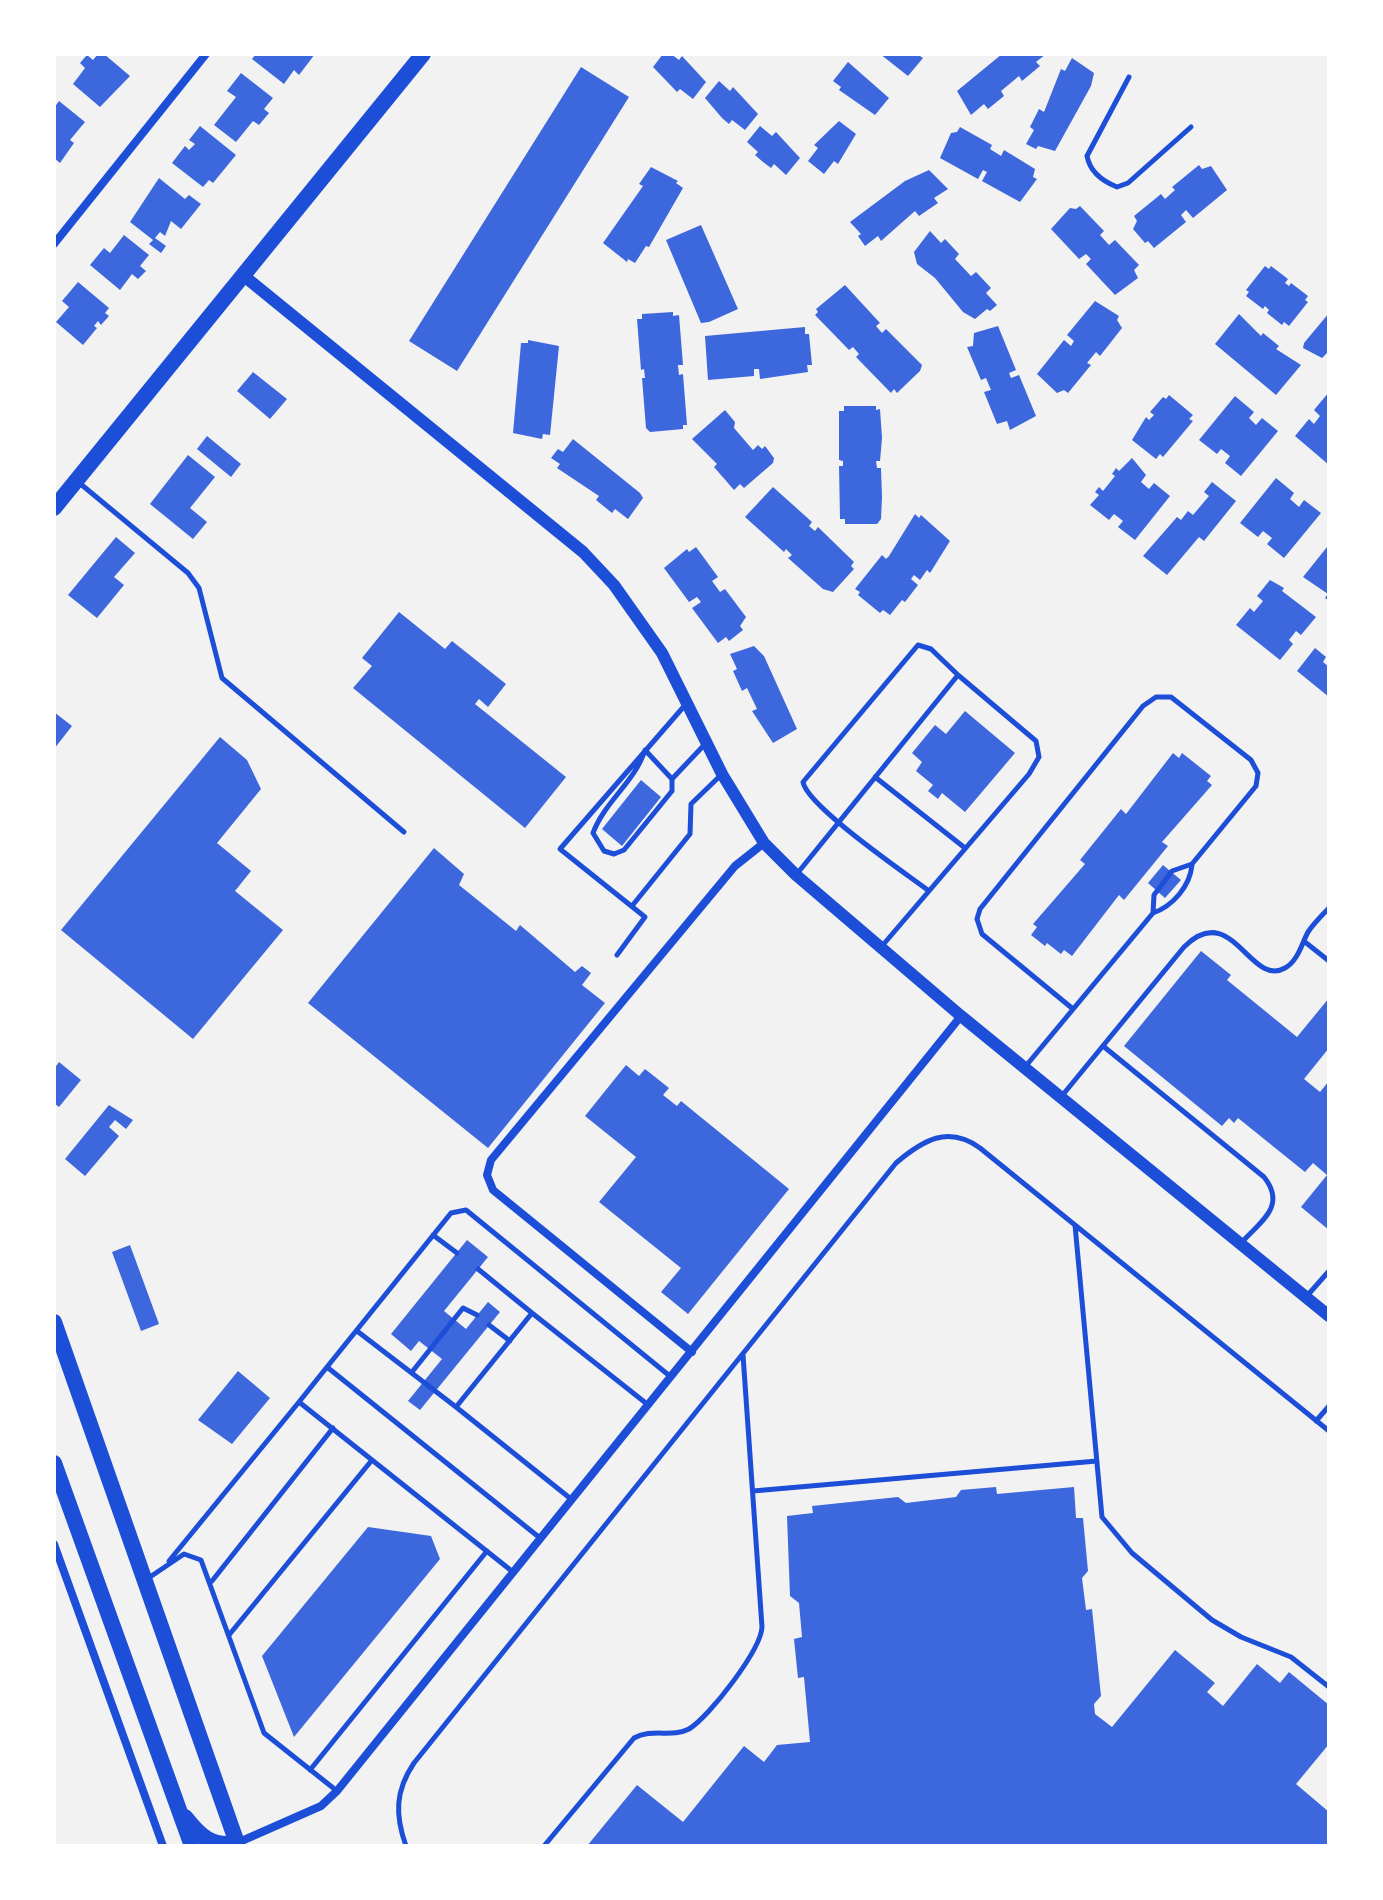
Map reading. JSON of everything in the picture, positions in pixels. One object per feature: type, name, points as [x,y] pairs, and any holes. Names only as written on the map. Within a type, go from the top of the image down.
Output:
[{"type":"main road","points":[[54,508],[423,54]]},
{"type":"main road","points":[[54,1322],[238,1845],[216,1844],[205,1839],[179,1810]]},
{"type":"main road","points":[[54,1463],[192,1846]]},
{"type":"street","points":[[54,244],[206,54]]},
{"type":"street","points":[[244,276],[583,552],[645,628],[722,774],[764,843],[796,875],[880,949],[1329,1316]]},
{"type":"street","points":[[692,1352],[493,1190],[487,1175],[491,1160],[735,866],[764,843]]},
{"type":"street","points":[[238,1845],[321,1806],[337,1791],[961,1016]]},
{"type":"street","points":[[54,1544],[163,1846]]},
{"type":"lane","points":[[1129,77],[1087,156],[1089,167],[1106,183],[1117,187],[1128,183],[1191,127]]},
{"type":"lane","points":[[76,481],[188,573],[199,588],[222,678],[404,832]]},
{"type":"lane","points":[[880,949],[1029,774],[1040,748],[1036,741],[931,649],[918,645],[803,782],[808,795],[839,822],[929,891]]},
{"type":"lane","points":[[796,875],[958,675]]},
{"type":"lane","points":[[1073,1009],[982,934],[977,919],[996,887],[1143,706],[1156,697],[1178,699],[1251,760],[1258,773],[1256,786],[1192,864],[1172,871],[1158,888],[1153,913]]},
{"type":"lane","points":[[617,955],[645,917],[560,849],[687,703]]},
{"type":"lane","points":[[672,779],[706,743]]},
{"type":"lane","points":[[645,750],[672,779],[672,791],[624,850],[614,854],[604,851],[593,833],[599,817],[640,767],[645,750]]},
{"type":"lane","points":[[632,906],[690,834],[691,804],[722,774]]},
{"type":"lane","points":[[875,777],[965,848]]},
{"type":"lane","points":[[1025,1068],[1153,913],[1167,907],[1190,879],[1192,864]]},
{"type":"lane","points":[[1060,1097],[1176,957],[1199,934],[1220,934],[1257,962],[1276,970],[1286,968],[1329,908]]},
{"type":"lane","points":[[1304,942],[1329,961]]},
{"type":"lane","points":[[1103,1046],[1241,1158],[1274,1190],[1275,1197],[1268,1213],[1240,1244]]},
{"type":"lane","points":[[406,1846],[396,1809],[406,1775],[414,1763],[896,1163],[917,1145],[939,1134],[970,1142],[1329,1431]]},
{"type":"lane","points":[[146,1579],[169,1561],[451,1213],[466,1210],[671,1378]]},
{"type":"lane","points":[[1075,1224],[1102,1517],[1126,1548],[1212,1620],[1241,1637],[1291,1657],[1329,1687]]},
{"type":"lane","points":[[433,1235],[457,1253]]},
{"type":"lane","points":[[478,1269],[649,1405]]},
{"type":"lane","points":[[1306,1297],[1329,1271]]},
{"type":"lane","points":[[412,1372],[463,1308],[477,1315]]},
{"type":"lane","points":[[456,1407],[532,1313]]},
{"type":"lane","points":[[489,1325],[510,1341]]},
{"type":"lane","points":[[357,1331],[572,1500]]},
{"type":"lane","points":[[544,1846],[634,1738],[653,1731],[672,1732],[691,1728],[757,1646],[762,1627],[743,1355]]},
{"type":"lane","points":[[327,1367],[541,1538]]},
{"type":"lane","points":[[299,1402],[514,1573]]},
{"type":"lane","points":[[1316,1421],[1329,1406]]},
{"type":"lane","points":[[212,1581],[333,1428]]},
{"type":"lane","points":[[229,1635],[372,1460]]},
{"type":"lane","points":[[753,1491],[1097,1461]]},
{"type":"lane","points":[[310,1770],[487,1551]]},
{"type":"lane","points":[[169,1561],[184,1554],[201,1560],[212,1581],[264,1733],[337,1791]]},
{"type":"building","points":[[98,54],[104,54],[130,76],[100,107],[73,84],[85,68],[80,63],[87,55],[93,60]]},
{"type":"building","points":[[256,54],[315,54],[299,75],[294,70],[284,84],[252,59]]},
{"type":"building","points":[[663,54],[671,54],[679,60],[682,56],[706,82],[693,99],[680,89],[677,92],[653,67]]},
{"type":"building","points":[[880,54],[917,54],[923,58],[908,76]]},
{"type":"building","points":[[1002,54],[1046,54],[1036,62],[1040,66],[1022,81],[1019,76],[1001,91],[1004,96],[988,109],[984,104],[971,115],[957,91]]},
{"type":"building","points":[[1072,58],[1094,73],[1091,86],[1055,151],[1038,146],[1036,149],[1026,144],[1034,130],[1030,127],[1039,109],[1044,112],[1061,69],[1065,71]]},
{"type":"building","points":[[848,62],[889,98],[875,115],[839,90],[841,87],[833,81]]},
{"type":"building","points":[[581,67],[629,97],[457,371],[409,341]]},
{"type":"building","points":[[241,73],[273,98],[264,109],[269,113],[259,125],[253,121],[236,142],[214,125],[236,97],[227,91]]},
{"type":"building","points":[[719,81],[730,91],[733,87],[758,114],[745,130],[732,120],[729,124],[705,98]]},
{"type":"building","points":[[59,101],[85,122],[70,140],[74,143],[60,163],[54,158],[54,108]]},
{"type":"building","points":[[839,121],[856,134],[838,164],[834,161],[824,174],[808,161],[818,148],[814,145]]},
{"type":"building","points":[[200,126],[236,155],[213,183],[209,180],[203,187],[172,163],[185,146],[189,150],[195,144],[189,140]]},
{"type":"building","points":[[760,126],[772,136],[776,132],[800,158],[786,175],[774,164],[771,168],[763,162],[747,142]]},
{"type":"building","points":[[960,127],[992,145],[990,149],[1001,156],[1004,150],[1035,169],[1033,177],[1037,179],[1020,202],[982,181],[987,172],[983,170],[978,179],[940,158],[951,133],[957,132]]},
{"type":"building","points":[[1199,165],[1202,169],[1211,166],[1227,190],[1193,218],[1186,210],[1181,215],[1186,222],[1154,248],[1148,241],[1145,243],[1133,229],[1137,221],[1134,216],[1161,194],[1165,199],[1175,190],[1172,187]]},
{"type":"building","points":[[651,167],[678,181],[676,183],[683,188],[649,247],[646,246],[635,263],[628,259],[627,262],[603,243],[643,186],[639,184]]},
{"type":"building","points":[[929,170],[948,189],[934,198],[938,203],[919,216],[915,211],[881,241],[878,236],[865,246],[858,236],[861,234],[850,222],[905,181]]},
{"type":"building","points":[[159,178],[185,199],[189,195],[201,204],[181,229],[171,221],[165,236],[160,232],[155,238],[166,246],[161,253],[149,244],[153,240],[130,222]]},
{"type":"building","points":[[1080,206],[1104,231],[1100,235],[1109,245],[1115,240],[1139,265],[1134,270],[1138,278],[1115,295],[1086,264],[1091,259],[1086,254],[1079,259],[1051,229],[1070,208]]},
{"type":"building","points":[[701,225],[738,309],[701,323],[666,240]]},
{"type":"building","points":[[930,231],[941,243],[945,239],[959,254],[955,259],[971,276],[976,272],[991,288],[986,293],[997,305],[990,311],[987,309],[975,319],[963,312],[935,278],[917,264],[914,252]]},
{"type":"building","points":[[124,235],[149,255],[140,266],[146,271],[138,279],[132,274],[120,290],[90,265],[104,248],[110,253]]},
{"type":"building","points":[[1265,266],[1269,269],[1271,266],[1288,279],[1285,283],[1289,286],[1291,283],[1308,296],[1305,300],[1308,302],[1289,326],[1284,322],[1282,325],[1267,313],[1269,310],[1265,306],[1263,309],[1246,296],[1249,292],[1246,290]]},
{"type":"building","points":[[78,282],[109,308],[105,313],[109,316],[101,325],[98,321],[94,326],[97,328],[83,345],[56,322],[69,307],[62,301]]},
{"type":"building","points":[[845,285],[880,323],[876,326],[882,333],[886,329],[922,365],[920,371],[897,393],[894,389],[891,393],[856,357],[859,354],[853,347],[849,350],[815,315],[818,312],[816,309]]},
{"type":"building","points":[[1095,301],[1119,316],[1117,320],[1122,328],[1100,356],[1096,352],[1087,363],[1091,365],[1068,393],[1064,390],[1057,393],[1037,374],[1064,340],[1071,346],[1074,341],[1067,335]]},
{"type":"building","points":[[673,312],[673,316],[679,315],[683,365],[678,365],[679,375],[683,374],[687,425],[683,425],[683,429],[650,432],[646,428],[642,378],[645,378],[644,369],[641,370],[637,319],[642,319],[642,314]]},
{"type":"building","points":[[1329,313],[1329,355],[1327,353],[1322,358],[1303,348]]},
{"type":"building","points":[[1239,314],[1261,336],[1263,333],[1279,346],[1276,349],[1301,365],[1276,395],[1215,344]]},
{"type":"building","points":[[998,326],[1016,370],[1009,373],[1011,378],[1019,375],[1036,416],[1010,430],[1007,421],[997,424],[984,392],[991,390],[986,378],[981,380],[967,347],[973,346],[974,333]]},
{"type":"building","points":[[805,327],[805,334],[809,334],[812,365],[807,365],[808,372],[760,379],[759,369],[754,369],[754,376],[708,380],[705,336]]},
{"type":"building","points":[[528,340],[559,346],[550,435],[543,434],[542,439],[513,433],[521,343],[528,343]]},
{"type":"building","points":[[253,372],[287,399],[270,419],[237,391]]},
{"type":"building","points":[[1329,392],[1329,465],[1295,436],[1309,419],[1314,424],[1320,416],[1314,410]]},
{"type":"building","points":[[1169,395],[1193,415],[1189,419],[1193,421],[1163,457],[1160,454],[1156,459],[1132,440],[1146,417],[1149,420],[1154,415],[1150,412],[1163,397],[1166,399]]},
{"type":"building","points":[[1235,396],[1254,412],[1249,418],[1256,425],[1262,418],[1278,431],[1241,476],[1225,463],[1230,456],[1221,449],[1217,454],[1199,440]]},
{"type":"building","points":[[844,406],[876,406],[876,410],[880,409],[882,438],[880,461],[876,461],[877,468],[881,468],[882,497],[881,519],[877,524],[845,524],[845,519],[840,519],[839,466],[843,466],[843,461],[839,460],[839,411],[844,411]]},
{"type":"building","points":[[725,410],[735,422],[734,428],[753,450],[758,445],[762,449],[765,446],[774,458],[773,463],[744,488],[740,484],[734,490],[714,467],[717,464],[692,439]]},
{"type":"building","points":[[207,436],[241,464],[231,477],[197,449]]},
{"type":"building","points":[[573,439],[640,493],[643,498],[628,519],[615,509],[612,513],[596,500],[599,496],[557,468],[560,464],[551,458],[558,449],[563,452]]},
{"type":"building","points":[[188,455],[215,477],[190,508],[207,522],[193,539],[150,504]]},
{"type":"building","points":[[1132,458],[1146,475],[1141,482],[1149,489],[1154,483],[1170,496],[1135,540],[1118,527],[1123,521],[1114,514],[1109,520],[1090,505],[1099,495],[1095,492],[1099,487],[1103,491],[1115,476],[1112,474],[1116,468],[1119,471]]},
{"type":"building","points":[[1276,478],[1294,493],[1290,499],[1299,507],[1304,500],[1321,513],[1284,558],[1267,544],[1272,538],[1263,531],[1258,537],[1240,523]]},
{"type":"building","points":[[1212,482],[1236,501],[1204,541],[1199,537],[1167,575],[1143,556],[1177,517],[1181,520],[1188,511],[1193,515],[1209,496],[1204,492]]},
{"type":"building","points":[[773,487],[812,522],[809,526],[815,531],[818,527],[854,562],[851,566],[854,569],[833,592],[823,589],[788,558],[792,555],[786,549],[784,552],[745,517]]},
{"type":"building","points":[[915,514],[919,518],[921,515],[950,541],[930,573],[927,570],[920,580],[914,575],[911,579],[918,585],[905,602],[902,600],[890,615],[883,610],[880,613],[855,589],[882,555],[886,559],[889,556]]},
{"type":"building","points":[[116,537],[135,553],[114,577],[124,585],[97,618],[68,595]]},
{"type":"building","points":[[696,547],[718,577],[712,581],[720,592],[725,589],[746,617],[740,626],[743,630],[729,641],[726,637],[718,643],[692,608],[701,602],[697,597],[689,602],[664,568],[687,549],[689,552]]},
{"type":"building","points":[[1327,547],[1329,601],[1325,598],[1328,594],[1303,577]]},
{"type":"building","points":[[1270,580],[1284,588],[1282,591],[1316,617],[1301,635],[1296,631],[1289,640],[1293,644],[1280,660],[1236,625],[1250,608],[1254,612],[1263,601],[1257,596]]},
{"type":"building","points":[[399,612],[445,649],[452,641],[506,684],[488,707],[479,699],[475,704],[566,777],[525,828],[353,688],[372,666],[362,658]]},
{"type":"building","points":[[754,646],[764,656],[797,729],[773,743],[752,711],[757,709],[747,688],[742,691],[733,671],[737,669],[730,654]]},
{"type":"building","points":[[1315,648],[1326,657],[1323,662],[1329,667],[1329,697],[1297,671]]},
{"type":"building","points":[[965,711],[1015,753],[965,812],[942,793],[938,799],[928,791],[933,785],[916,771],[922,762],[912,753],[935,725],[946,734]]},
{"type":"building","points":[[54,712],[72,726],[54,749]]},
{"type":"building","points":[[220,737],[247,760],[261,789],[217,843],[251,871],[235,891],[283,930],[193,1039],[61,930]]},
{"type":"building","points":[[1173,753],[1179,758],[1182,753],[1211,776],[1207,781],[1212,785],[1162,842],[1168,846],[1124,900],[1119,895],[1072,956],[1064,950],[1061,954],[1047,943],[1045,946],[1031,935],[1037,927],[1033,924],[1085,864],[1080,860],[1121,809],[1126,814]]},
{"type":"building","points":[[641,780],[661,797],[622,846],[602,829]]},
{"type":"building","points":[[434,848],[464,874],[459,885],[516,931],[520,925],[575,972],[582,966],[591,973],[582,985],[605,1003],[488,1148],[308,1003]]},
{"type":"building","points":[[1163,865],[1181,880],[1165,898],[1148,883]]},
{"type":"building","points":[[1201,951],[1231,975],[1227,980],[1297,1037],[1329,998],[1329,1048],[1304,1079],[1320,1092],[1329,1081],[1329,1230],[1301,1207],[1327,1175],[1313,1163],[1305,1172],[1238,1118],[1234,1123],[1229,1118],[1222,1126],[1124,1046]]},
{"type":"building","points":[[59,1062],[81,1080],[59,1107],[54,1103],[54,1069]]},
{"type":"building","points":[[626,1065],[639,1076],[645,1069],[669,1088],[663,1095],[677,1106],[681,1101],[789,1189],[688,1314],[661,1292],[681,1268],[599,1202],[636,1157],[585,1116]]},
{"type":"building","points":[[109,1105],[133,1120],[126,1129],[115,1120],[109,1127],[119,1136],[85,1176],[65,1159]]},
{"type":"building","points":[[467,1240],[488,1257],[444,1311],[466,1329],[488,1302],[500,1312],[420,1410],[408,1401],[442,1359],[419,1341],[411,1351],[391,1334]]},
{"type":"building","points":[[130,1245],[159,1324],[141,1331],[112,1252]]},
{"type":"building","points":[[238,1371],[270,1398],[232,1444],[198,1420]]},
{"type":"building","points":[[996,1487],[997,1494],[1074,1487],[1076,1518],[1083,1518],[1088,1571],[1082,1578],[1086,1610],[1092,1609],[1101,1696],[1094,1704],[1095,1714],[1112,1727],[1175,1650],[1215,1683],[1207,1692],[1223,1706],[1257,1664],[1280,1683],[1289,1672],[1329,1705],[1329,1744],[1296,1784],[1329,1812],[1329,1846],[587,1846],[637,1785],[683,1822],[744,1746],[764,1762],[777,1745],[810,1742],[804,1677],[798,1678],[794,1639],[802,1637],[799,1603],[790,1596],[787,1516],[813,1513],[812,1506],[898,1497],[906,1503],[956,1497],[961,1490]]},
{"type":"building","points":[[368,1527],[431,1536],[440,1559],[294,1737],[262,1656]]}]
